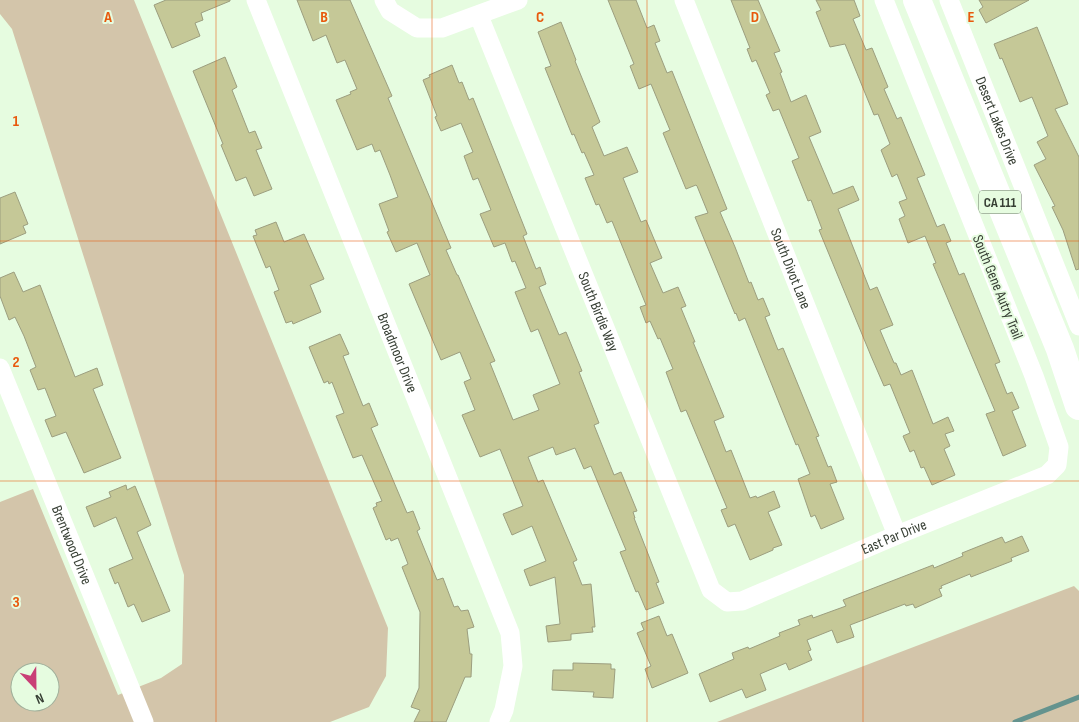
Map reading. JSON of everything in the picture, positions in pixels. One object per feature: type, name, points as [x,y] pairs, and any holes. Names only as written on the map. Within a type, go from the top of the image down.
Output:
[{"type":"main road","name":"CA 111","points":[[917,0],[1060,349],[1079,406]]},
{"type":"street","name":"Broadmoor Drive","points":[[256,0],[510,633],[513,666],[501,716]]},
{"type":"street","points":[[384,0],[390,11],[418,28],[442,28],[479,16],[518,0]]},
{"type":"street","name":"South Divot Lane","points":[[684,0],[897,536]]},
{"type":"street","name":"South Gene Autry Trail","points":[[884,0],[1034,376],[1059,447],[1057,465]]},
{"type":"street","name":"Desert Lakes Drive","points":[[949,0],[1079,326]]},
{"type":"street","name":"South Birdie Way","points":[[479,16],[711,590],[727,602]]},
{"type":"street","name":"Brentwood Drive","points":[[0,368],[144,722]]},
{"type":"street","name":"East Par Drive","points":[[727,602],[742,601],[1047,475],[1057,465]]},
{"type":"shaded area","points":[[0,0],[134,0],[388,628],[386,676],[369,707],[330,722],[0,722],[0,502],[33,489],[118,695],[161,678],[182,664],[184,575],[12,29],[0,14]]},
{"type":"shaded area","points":[[1074,586],[1079,591],[1079,722],[717,722]]},
{"type":"building","points":[[166,0],[230,1],[201,13],[203,20],[195,23],[200,36],[172,48],[154,5]]},
{"type":"building","points":[[297,0],[350,0],[392,96],[388,98],[451,248],[446,250],[495,361],[490,363],[513,420],[539,410],[533,395],[560,384],[538,329],[531,332],[515,292],[526,288],[515,261],[512,262],[505,243],[494,247],[480,214],[491,210],[478,178],[473,180],[464,156],[473,152],[461,123],[441,131],[423,80],[430,77],[429,75],[452,65],[459,83],[462,82],[469,100],[473,98],[527,234],[523,236],[536,269],[540,267],[546,284],[539,287],[559,335],[566,332],[582,371],[579,372],[599,423],[594,425],[614,475],[621,472],[637,511],[633,512],[634,518],[659,582],[656,583],[664,603],[646,610],[638,591],[636,592],[620,552],[626,550],[591,466],[584,469],[575,448],[556,455],[553,447],[528,457],[538,482],[543,480],[577,560],[573,562],[582,585],[591,584],[595,627],[592,627],[593,632],[571,634],[571,640],[548,642],[546,626],[560,624],[555,577],[530,586],[524,570],[546,561],[532,526],[512,535],[503,514],[523,506],[500,449],[480,457],[462,415],[475,410],[464,382],[471,379],[460,352],[441,360],[409,284],[430,275],[417,243],[396,252],[387,232],[389,231],[379,204],[398,197],[380,150],[375,152],[372,144],[357,150],[336,100],[351,94],[350,92],[357,89],[345,60],[337,63],[326,35],[313,41]]},
{"type":"building","points":[[608,0],[636,0],[647,28],[654,25],[660,41],[655,43],[667,73],[672,71],[727,209],[720,212],[749,283],[751,282],[758,300],[763,298],[770,315],[765,317],[778,350],[783,348],[819,436],[816,437],[828,467],[831,466],[837,482],[830,484],[844,519],[821,529],[815,515],[811,517],[798,479],[810,474],[798,444],[796,445],[745,318],[739,321],[735,314],[695,217],[708,213],[697,186],[686,189],[663,133],[670,130],[651,84],[639,89],[630,66],[634,64]]},
{"type":"building","points":[[731,0],[758,0],[780,51],[774,53],[791,102],[806,95],[821,132],[809,137],[833,194],[853,186],[859,200],[838,209],[870,290],[877,287],[893,325],[880,330],[901,375],[912,370],[933,424],[948,417],[954,431],[945,434],[950,446],[944,449],[955,475],[932,485],[924,467],[921,468],[914,450],[910,452],[903,436],[910,433],[890,384],[884,386],[871,356],[819,230],[822,229],[811,200],[808,201],[792,161],[799,158],[779,109],[773,111],[766,95],[770,93],[756,60],[752,62],[747,49],[750,48]]},
{"type":"building","points":[[816,0],[854,0],[860,16],[853,19],[866,50],[872,48],[888,87],[884,89],[897,119],[901,117],[925,175],[917,178],[937,227],[944,224],[951,241],[946,243],[959,275],[964,273],[1000,362],[995,364],[1007,394],[1012,392],[1019,408],[1012,411],[1026,446],[1003,456],[986,414],[995,411],[933,264],[936,263],[925,236],[908,243],[899,219],[905,216],[899,202],[907,199],[897,174],[892,177],[881,150],[890,144],[878,114],[874,115],[845,44],[830,47],[816,12],[821,10]]},
{"type":"building","points":[[979,0],[1029,0],[986,23],[979,10],[983,7]]},
{"type":"building","points":[[561,22],[600,122],[592,127],[604,156],[627,147],[638,172],[623,178],[641,222],[646,220],[662,258],[650,263],[663,293],[678,287],[686,306],[681,308],[724,417],[714,421],[726,452],[731,450],[750,498],[756,496],[757,498],[774,491],[780,507],[768,512],[782,545],[750,560],[735,524],[728,527],[721,510],[727,508],[686,410],[681,412],[666,372],[673,369],[660,338],[658,339],[650,321],[646,323],[640,307],[646,305],[612,221],[607,223],[599,204],[596,205],[585,178],[594,175],[584,152],[582,153],[574,134],[572,135],[545,68],[551,66],[538,32]]},
{"type":"building","points":[[1037,27],[1068,104],[1055,109],[1079,157],[1079,269],[1076,270],[1063,230],[1052,207],[1055,206],[1034,165],[1046,159],[1037,142],[1048,136],[1032,97],[1020,102],[1002,58],[1000,59],[994,44]]},
{"type":"building","points":[[225,57],[237,87],[232,90],[249,133],[255,131],[262,148],[256,150],[272,189],[254,196],[246,177],[236,181],[193,71]]},
{"type":"building","points":[[15,192],[28,224],[23,226],[26,233],[0,244],[0,198]]},
{"type":"building","points":[[276,222],[284,242],[304,234],[324,279],[310,285],[321,312],[293,324],[292,321],[286,323],[274,292],[279,290],[270,266],[266,268],[253,236],[257,235],[255,230]]},
{"type":"building","points":[[14,272],[23,292],[40,285],[75,377],[97,368],[103,385],[93,389],[121,458],[84,473],[66,432],[52,437],[45,420],[56,416],[45,388],[38,390],[30,370],[36,367],[24,336],[15,317],[9,320],[0,296],[0,278]]},
{"type":"building","points":[[340,334],[349,354],[343,356],[363,406],[369,403],[378,425],[371,428],[407,513],[413,511],[420,529],[417,531],[437,580],[443,578],[454,607],[458,606],[461,611],[468,610],[474,627],[467,629],[470,654],[472,654],[471,677],[465,677],[446,722],[414,722],[420,710],[411,707],[419,688],[420,612],[402,567],[408,564],[398,538],[391,541],[390,538],[386,540],[373,508],[377,506],[376,503],[382,501],[362,455],[353,458],[336,416],[344,413],[332,382],[329,384],[328,381],[324,383],[309,347]]},
{"type":"building","points":[[126,485],[127,490],[135,486],[151,525],[137,532],[170,611],[142,622],[134,604],[128,607],[118,582],[115,584],[109,569],[133,559],[116,517],[94,527],[86,507],[111,497],[109,492]]},
{"type":"building","points":[[1022,536],[1029,551],[1011,558],[1012,561],[971,577],[970,574],[941,586],[942,588],[939,589],[942,596],[915,608],[913,604],[906,606],[905,604],[850,625],[854,637],[837,643],[832,630],[807,640],[811,650],[808,651],[812,660],[789,670],[786,663],[760,674],[766,690],[746,698],[742,689],[710,702],[699,674],[734,659],[732,653],[748,647],[749,649],[780,636],[779,633],[800,625],[798,620],[812,615],[813,618],[846,606],[843,600],[933,565],[934,568],[963,556],[962,553],[1002,537],[1005,543]]},
{"type":"building","points":[[659,616],[667,636],[672,634],[688,673],[652,688],[645,669],[651,666],[637,633],[644,630],[641,623]]},
{"type":"building","points":[[573,663],[611,664],[611,669],[615,669],[613,698],[593,697],[594,692],[552,690],[553,670],[573,670]]},
{"type":"waterway","points":[[1015,722],[1079,697]]}]
